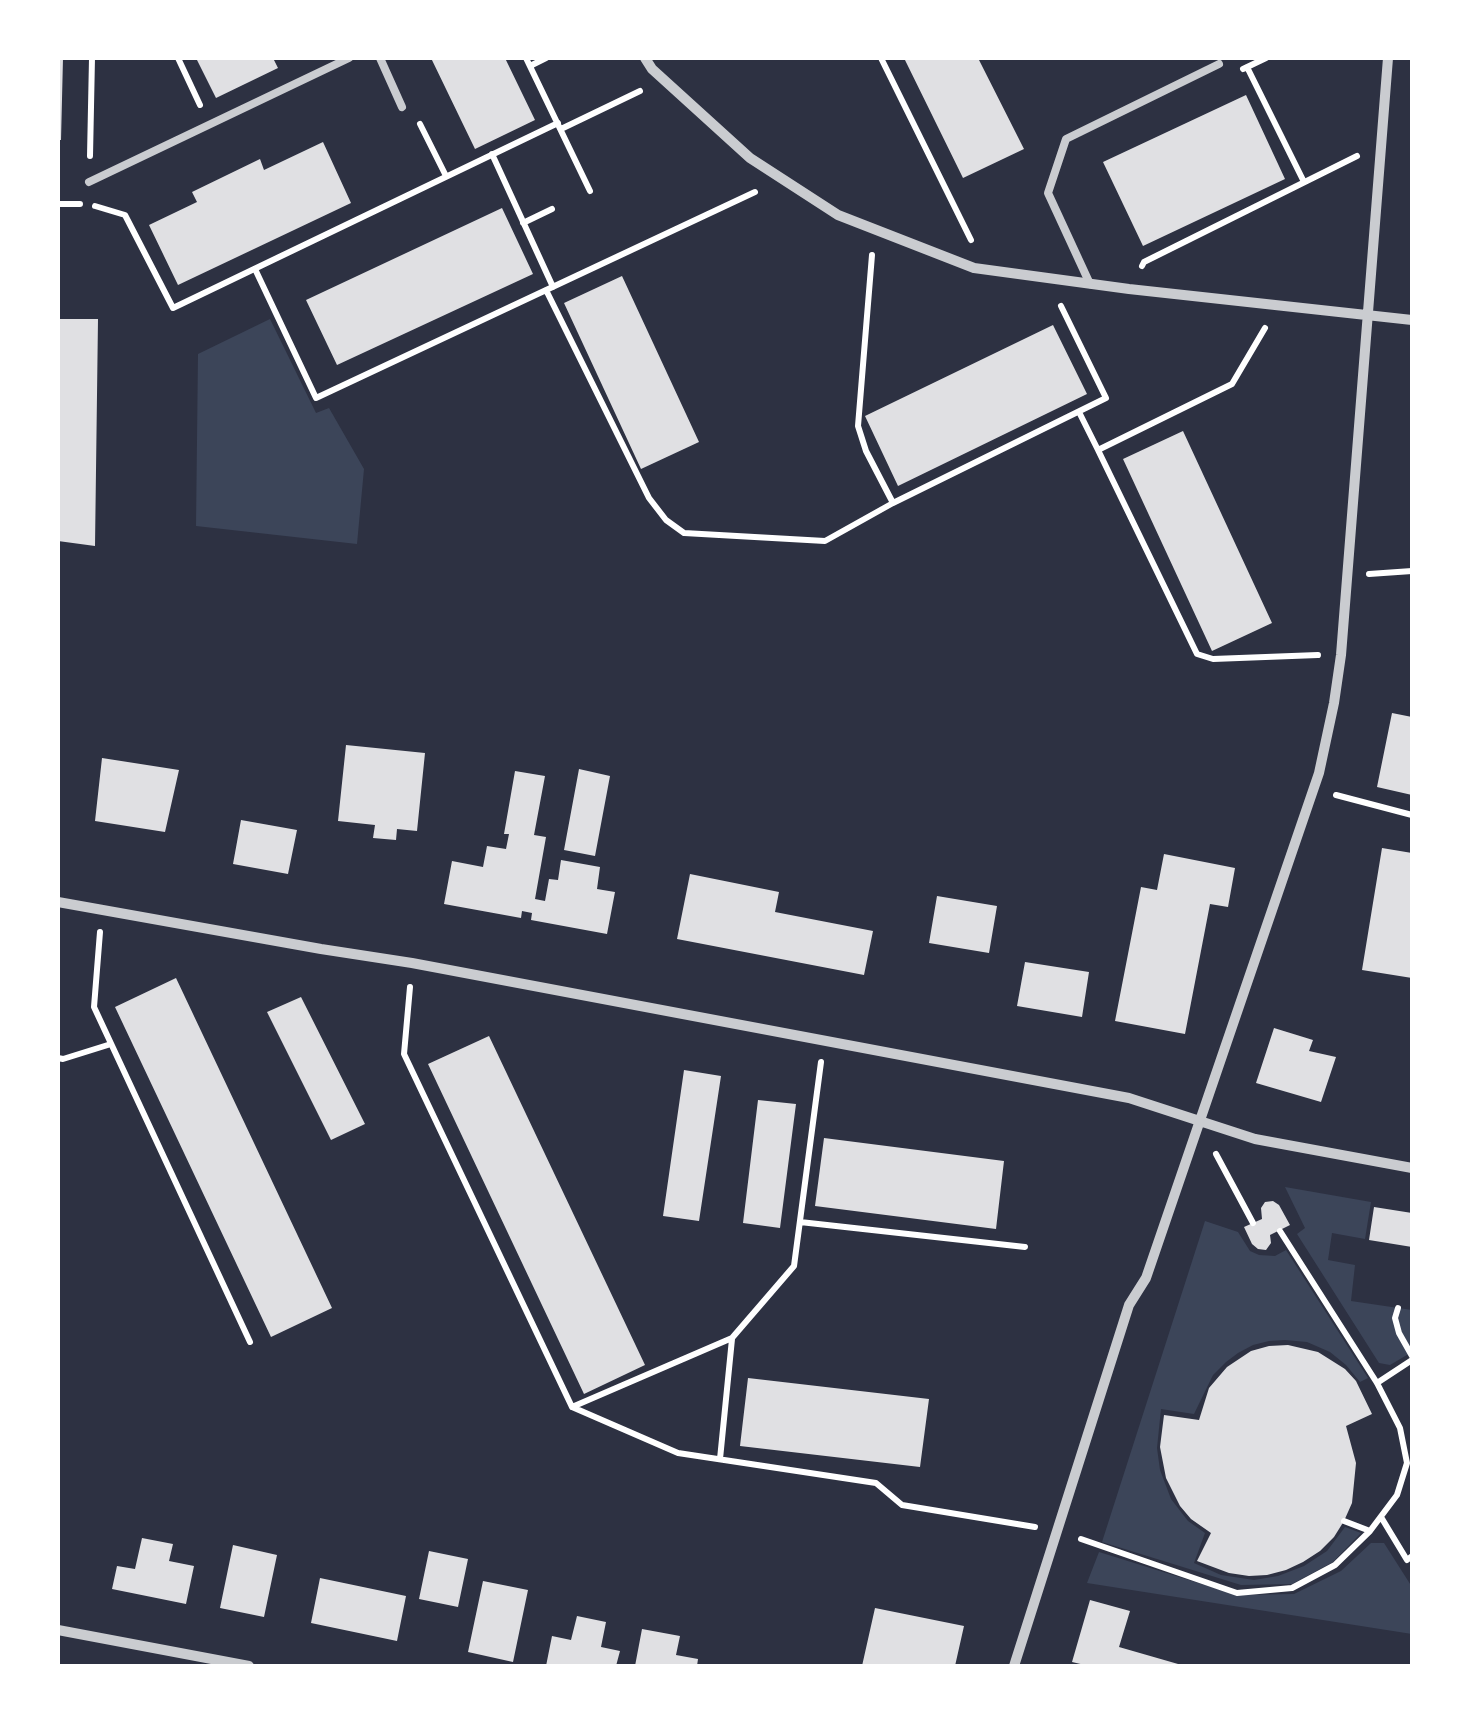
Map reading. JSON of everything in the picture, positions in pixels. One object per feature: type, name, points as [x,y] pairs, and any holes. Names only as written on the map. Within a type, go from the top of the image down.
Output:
[{"type":"street","points":[[645,58],[750,158],[838,215],[974,268],[1412,320]]},
{"type":"street","points":[[1014,1666],[1129,1305],[1146,1278],[1314,788],[1334,703],[1388,58]]},
{"type":"street","points":[[58,902],[412,962],[1129,1098],[1255,1139],[1412,1168]]},
{"type":"street","points":[[58,1630],[249,1666]]},
{"type":"lane","points":[[89,182],[349,58]]},
{"type":"lane","points":[[380,58],[402,107]]},
{"type":"lane","points":[[1090,284],[1048,193],[1066,139],[1219,64]]},
{"type":"path","points":[[89,182],[92,58]]},
{"type":"path","points":[[178,58],[210,124]]},
{"type":"path","points":[[546,58],[528,62],[590,191]]},
{"type":"path","points":[[881,58],[986,270]]},
{"type":"path","points":[[1247,67],[1304,182]]},
{"type":"path","points":[[58,204],[89,204],[125,214],[173,308],[492,154],[664,79]]},
{"type":"path","points":[[402,107],[414,112],[446,176]]},
{"type":"path","points":[[1129,289],[1144,262],[1381,144]]},
{"type":"path","points":[[492,154],[648,498],[666,520],[684,533],[825,541],[893,503],[1106,398],[1047,278]]},
{"type":"path","points":[[255,268],[316,398],[783,179]]},
{"type":"path","points":[[524,223],[552,209]]},
{"type":"path","points":[[874,229],[858,426],[866,451],[893,503]]},
{"type":"path","points":[[1098,450],[1232,384],[1278,305]]},
{"type":"path","points":[[1078,412],[1196,654],[1212,659],[1341,654]]},
{"type":"path","points":[[1347,576],[1412,570]]},
{"type":"path","points":[[1314,788],[1412,815]]},
{"type":"path","points":[[102,910],[94,1007],[250,1342]]},
{"type":"path","points":[[412,962],[404,1054],[572,1407],[678,1453],[876,1484],[902,1505],[1058,1531],[1237,1593],[1292,1588],[1335,1565],[1370,1531],[1397,1495],[1410,1466],[1409,1446],[1377,1383],[1280,1231]]},
{"type":"path","points":[[572,1407],[732,1338],[794,1266],[824,1041]]},
{"type":"path","points":[[58,1058],[112,1044]]},
{"type":"path","points":[[1200,1122],[1253,1223]]},
{"type":"path","points":[[800,1222],[1025,1247]]},
{"type":"path","points":[[1377,1383],[1412,1358],[1399,1333],[1395,1318],[1398,1308]]},
{"type":"path","points":[[720,1460],[732,1338]]},
{"type":"path","points":[[1382,1518],[1407,1560],[1412,1556]]},
{"type":"path","points":[[1344,1521],[1370,1531]]},
{"type":"shaded area","points":[[270,319],[316,413],[329,408],[364,469],[357,544],[196,526],[198,354]]},
{"type":"shaded area","points":[[1285,1187],[1371,1202],[1365,1239],[1332,1233],[1328,1260],[1355,1265],[1351,1301],[1412,1310],[1412,1352],[1390,1365],[1379,1363],[1297,1234],[1305,1228]]},
{"type":"shaded area","points":[[1205,1221],[1238,1232],[1250,1251],[1259,1255],[1275,1256],[1286,1250],[1368,1378],[1360,1382],[1330,1352],[1307,1342],[1269,1341],[1253,1345],[1226,1362],[1213,1375],[1194,1414],[1161,1409],[1157,1448],[1160,1470],[1171,1499],[1188,1521],[1205,1533],[1194,1563],[1221,1575],[1254,1580],[1278,1576],[1327,1551],[1345,1527],[1361,1533],[1333,1562],[1292,1584],[1241,1585],[1102,1542]]},
{"type":"shaded area","points":[[1371,1543],[1384,1543],[1412,1587],[1412,1634],[1087,1583],[1099,1552],[1237,1595],[1294,1594],[1341,1571]]},
{"type":"building","points":[[58,58],[63,58],[61,140],[58,140]]},
{"type":"building","points":[[196,58],[273,58],[278,68],[216,98]]},
{"type":"building","points":[[431,58],[505,58],[535,120],[475,149]]},
{"type":"building","points":[[904,58],[978,58],[1024,149],[963,178]]},
{"type":"building","points":[[1246,95],[1285,179],[1143,246],[1103,162]]},
{"type":"building","points":[[323,142],[351,203],[178,285],[149,225],[197,202],[192,192],[260,159],[264,170]]},
{"type":"building","points":[[502,208],[533,274],[337,365],[306,300]]},
{"type":"building","points":[[622,276],[699,442],[641,469],[564,303]]},
{"type":"building","points":[[58,319],[98,319],[95,546],[58,541]]},
{"type":"building","points":[[1053,325],[1087,394],[898,486],[865,416]]},
{"type":"building","points":[[1183,431],[1272,623],[1212,651],[1123,459]]},
{"type":"building","points":[[1392,713],[1412,717],[1412,795],[1377,787]]},
{"type":"building","points":[[346,745],[425,753],[417,831],[397,829],[396,840],[373,838],[375,825],[338,821]]},
{"type":"building","points":[[102,758],[179,770],[165,832],[95,821]]},
{"type":"building","points":[[579,769],[610,776],[595,856],[564,850]]},
{"type":"building","points":[[515,771],[545,776],[534,835],[546,837],[535,899],[545,901],[549,879],[558,880],[561,860],[600,867],[597,889],[615,892],[607,934],[531,920],[532,913],[522,911],[521,918],[444,904],[452,861],[483,867],[487,846],[506,849],[509,834],[504,834]]},
{"type":"building","points":[[241,820],[297,830],[288,874],[233,864]]},
{"type":"building","points":[[1382,848],[1412,853],[1412,978],[1362,970]]},
{"type":"building","points":[[1164,854],[1235,868],[1228,907],[1210,904],[1185,1034],[1115,1021],[1141,887],[1157,890]]},
{"type":"building","points":[[690,874],[779,892],[775,912],[873,931],[864,975],[677,939]]},
{"type":"building","points":[[937,896],[997,906],[989,953],[929,943]]},
{"type":"building","points":[[1025,962],[1089,972],[1082,1017],[1017,1006]]},
{"type":"building","points":[[176,978],[332,1308],[271,1337],[115,1007]]},
{"type":"building","points":[[301,997],[365,1124],[331,1140],[267,1012]]},
{"type":"building","points":[[1274,1028],[1313,1040],[1309,1051],[1336,1057],[1321,1102],[1256,1083]]},
{"type":"building","points":[[489,1036],[645,1365],[584,1394],[428,1064]]},
{"type":"building","points":[[684,1070],[721,1076],[699,1221],[663,1216]]},
{"type":"building","points":[[758,1100],[796,1104],[780,1228],[743,1223]]},
{"type":"building","points":[[824,1138],[1004,1161],[996,1229],[815,1206]]},
{"type":"building","points":[[1273,1201],[1290,1225],[1270,1235],[1271,1243],[1266,1250],[1258,1249],[1244,1227],[1262,1219],[1261,1208],[1265,1202]]},
{"type":"building","points":[[1374,1207],[1412,1213],[1412,1247],[1369,1240]]},
{"type":"building","points":[[1288,1345],[1318,1352],[1345,1369],[1356,1381],[1372,1414],[1346,1426],[1356,1463],[1352,1503],[1334,1537],[1303,1562],[1267,1575],[1229,1573],[1197,1561],[1211,1533],[1180,1506],[1166,1478],[1160,1447],[1164,1415],[1199,1420],[1209,1388],[1227,1367],[1251,1351]]},
{"type":"building","points":[[748,1378],[929,1399],[920,1467],[740,1446]]},
{"type":"building","points":[[142,1538],[173,1544],[169,1561],[194,1566],[186,1604],[112,1589],[117,1566],[135,1569]]},
{"type":"building","points":[[233,1545],[277,1555],[264,1617],[220,1608]]},
{"type":"building","points":[[429,1551],[468,1559],[458,1607],[419,1599]]},
{"type":"building","points":[[320,1578],[406,1596],[397,1641],[311,1623]]},
{"type":"building","points":[[483,1581],[528,1590],[513,1662],[468,1652]]},
{"type":"building","points":[[1090,1600],[1130,1611],[1119,1647],[1185,1666],[1089,1666],[1072,1662]]},
{"type":"building","points":[[875,1608],[964,1626],[955,1666],[862,1666]]},
{"type":"building","points":[[577,1616],[606,1622],[601,1647],[620,1651],[616,1666],[546,1666],[552,1636],[571,1640]]},
{"type":"building","points":[[642,1629],[680,1636],[676,1655],[698,1659],[697,1666],[635,1666]]}]
